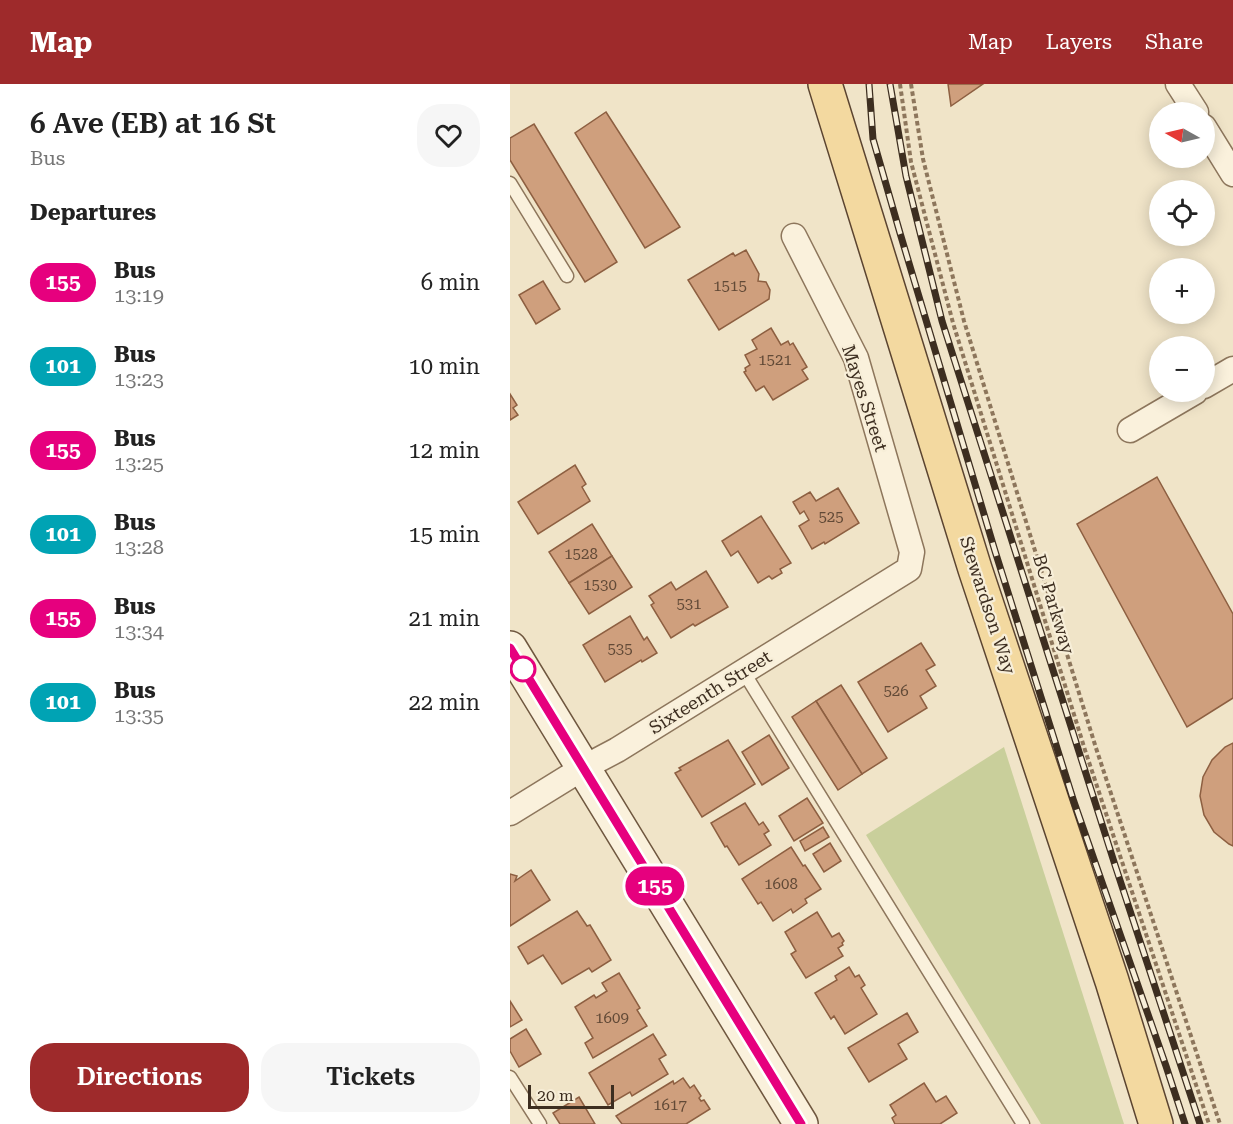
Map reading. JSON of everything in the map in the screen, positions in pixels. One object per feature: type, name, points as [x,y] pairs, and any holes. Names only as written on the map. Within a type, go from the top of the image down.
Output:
[{"type":"main road","name":"Stewardson Way","points":[[825,84],[975,569],[1112,981],[1156,1124]]},
{"type":"street","points":[[1178,84],[1190,102]]},
{"type":"street","points":[[1215,145],[1233,174]]},
{"type":"street","name":"Mayes Street","points":[[794,236],[856,358],[912,552],[909,569]]},
{"type":"street","points":[[1215,380],[1233,369]]},
{"type":"street","points":[[1130,430],[1178,402]]},
{"type":"street","name":"Sixteenth Street","points":[[510,813],[617,750],[909,569]]},
{"type":"street","points":[[510,648],[569,777],[801,1124]]},
{"type":"lane","points":[[510,183],[567,276]]},
{"type":"lane","points":[[743,671],[1023,1124]]},
{"type":"lane","points":[[510,1077],[540,1124]]},
{"type":"path","name":"BC Parkway","points":[[900,84],[911,162],[953,323],[1084,750],[1209,1124]]},
{"type":"path","name":"BC Parkway","points":[[911,84],[923,159],[964,321],[1096,748],[1220,1124]]},
{"type":"green space","points":[[1004,747],[1124,1124],[1041,1124],[866,835]]},
{"type":"building","points":[[948,84],[983,84],[951,106]]},
{"type":"building","points":[[606,112],[680,227],[645,248],[575,133]]},
{"type":"building","points":[[534,124],[617,262],[585,282],[510,160],[510,138]]},
{"type":"building","points":[[746,250],[759,274],[758,281],[766,282],[770,290],[769,299],[719,330],[688,280],[733,253],[735,256]]},
{"type":"building","points":[[543,281],[560,309],[536,324],[519,295]]},
{"type":"building","points":[[771,328],[781,345],[788,341],[790,345],[793,343],[807,367],[802,370],[808,379],[773,400],[764,386],[756,391],[744,372],[745,368],[750,365],[745,355],[757,349],[752,340]]},
{"type":"building","points":[[510,394],[517,405],[513,408],[518,415],[510,420]]},
{"type":"building","points":[[575,465],[586,484],[582,487],[590,501],[538,534],[518,502]]},
{"type":"building","points":[[1157,477],[1233,614],[1233,698],[1187,727],[1077,524]]},
{"type":"building","points":[[838,488],[859,523],[825,544],[824,542],[812,549],[799,526],[809,520],[804,511],[800,514],[793,502],[810,492],[816,501]]},
{"type":"building","points":[[761,516],[791,563],[780,569],[782,573],[772,579],[769,576],[758,583],[738,551],[731,556],[722,541]]},
{"type":"building","points":[[592,524],[612,556],[569,583],[549,552]]},
{"type":"building","points":[[612,556],[632,587],[589,614],[569,583]]},
{"type":"building","points":[[706,571],[728,607],[671,638],[651,605],[654,603],[649,596],[671,582],[676,590]]},
{"type":"building","points":[[630,616],[644,640],[647,637],[657,653],[605,682],[583,645]]},
{"type":"building","points":[[921,643],[935,665],[926,670],[936,686],[920,696],[927,708],[888,732],[858,682]]},
{"type":"building","points":[[841,685],[887,758],[862,774],[816,701]]},
{"type":"building","points":[[816,701],[862,774],[838,790],[792,717]]},
{"type":"building","points":[[769,735],[789,768],[762,785],[742,752]]},
{"type":"building","points":[[728,740],[755,784],[702,817],[675,773],[681,770],[679,768]]},
{"type":"building","points":[[1233,743],[1233,846],[1214,832],[1204,815],[1200,796],[1203,777],[1212,760],[1225,747]]},
{"type":"building","points":[[807,798],[823,823],[794,841],[779,816]]},
{"type":"building","points":[[745,803],[759,825],[763,822],[769,831],[764,834],[771,845],[739,865],[711,823]]},
{"type":"building","points":[[823,827],[829,837],[805,851],[800,841]]},
{"type":"building","points":[[830,843],[841,861],[824,872],[813,854]]},
{"type":"building","points":[[791,847],[821,889],[805,899],[807,903],[793,913],[791,909],[773,921],[761,902],[758,904],[742,879]]},
{"type":"building","points":[[531,870],[550,900],[510,926],[510,874],[517,876],[515,881]]},
{"type":"building","points":[[577,911],[587,926],[590,925],[611,960],[592,972],[589,968],[562,984],[543,955],[528,964],[518,947]]},
{"type":"building","points":[[817,912],[832,937],[839,933],[844,941],[843,945],[838,948],[843,956],[806,978],[791,954],[796,951],[785,932]]},
{"type":"building","points":[[849,967],[855,977],[859,975],[865,985],[861,988],[877,1014],[845,1034],[834,1016],[831,1019],[815,993],[837,980],[835,976]]},
{"type":"building","points":[[619,973],[640,1008],[637,1010],[647,1026],[593,1058],[585,1043],[593,1038],[575,1007],[594,995],[596,998],[607,991],[602,983]]},
{"type":"building","points":[[510,1001],[522,1020],[510,1027]]},
{"type":"building","points":[[907,1013],[918,1032],[898,1044],[907,1059],[869,1082],[848,1048]]},
{"type":"building","points":[[526,1029],[541,1054],[519,1067],[510,1051],[510,1039]]},
{"type":"building","points":[[653,1034],[666,1055],[659,1059],[668,1074],[632,1096],[630,1092],[608,1105],[589,1073]]},
{"type":"building","points":[[683,1078],[690,1088],[694,1085],[701,1096],[699,1098],[701,1101],[704,1100],[710,1109],[686,1124],[622,1124],[616,1116],[673,1081],[674,1084]]},
{"type":"building","points":[[924,1083],[936,1102],[946,1096],[957,1113],[940,1124],[895,1124],[892,1118],[896,1115],[890,1105]]},
{"type":"building","points":[[579,1097],[595,1124],[560,1124],[553,1113]]},
{"type":"railway","points":[[869,84],[873,139],[995,551],[1074,802],[1185,1124]]},
{"type":"railway","points":[[890,84],[906,176],[942,321],[1200,1124]]},
{"type":"bus line","name":"155","points":[[510,648],[801,1124]]}]
